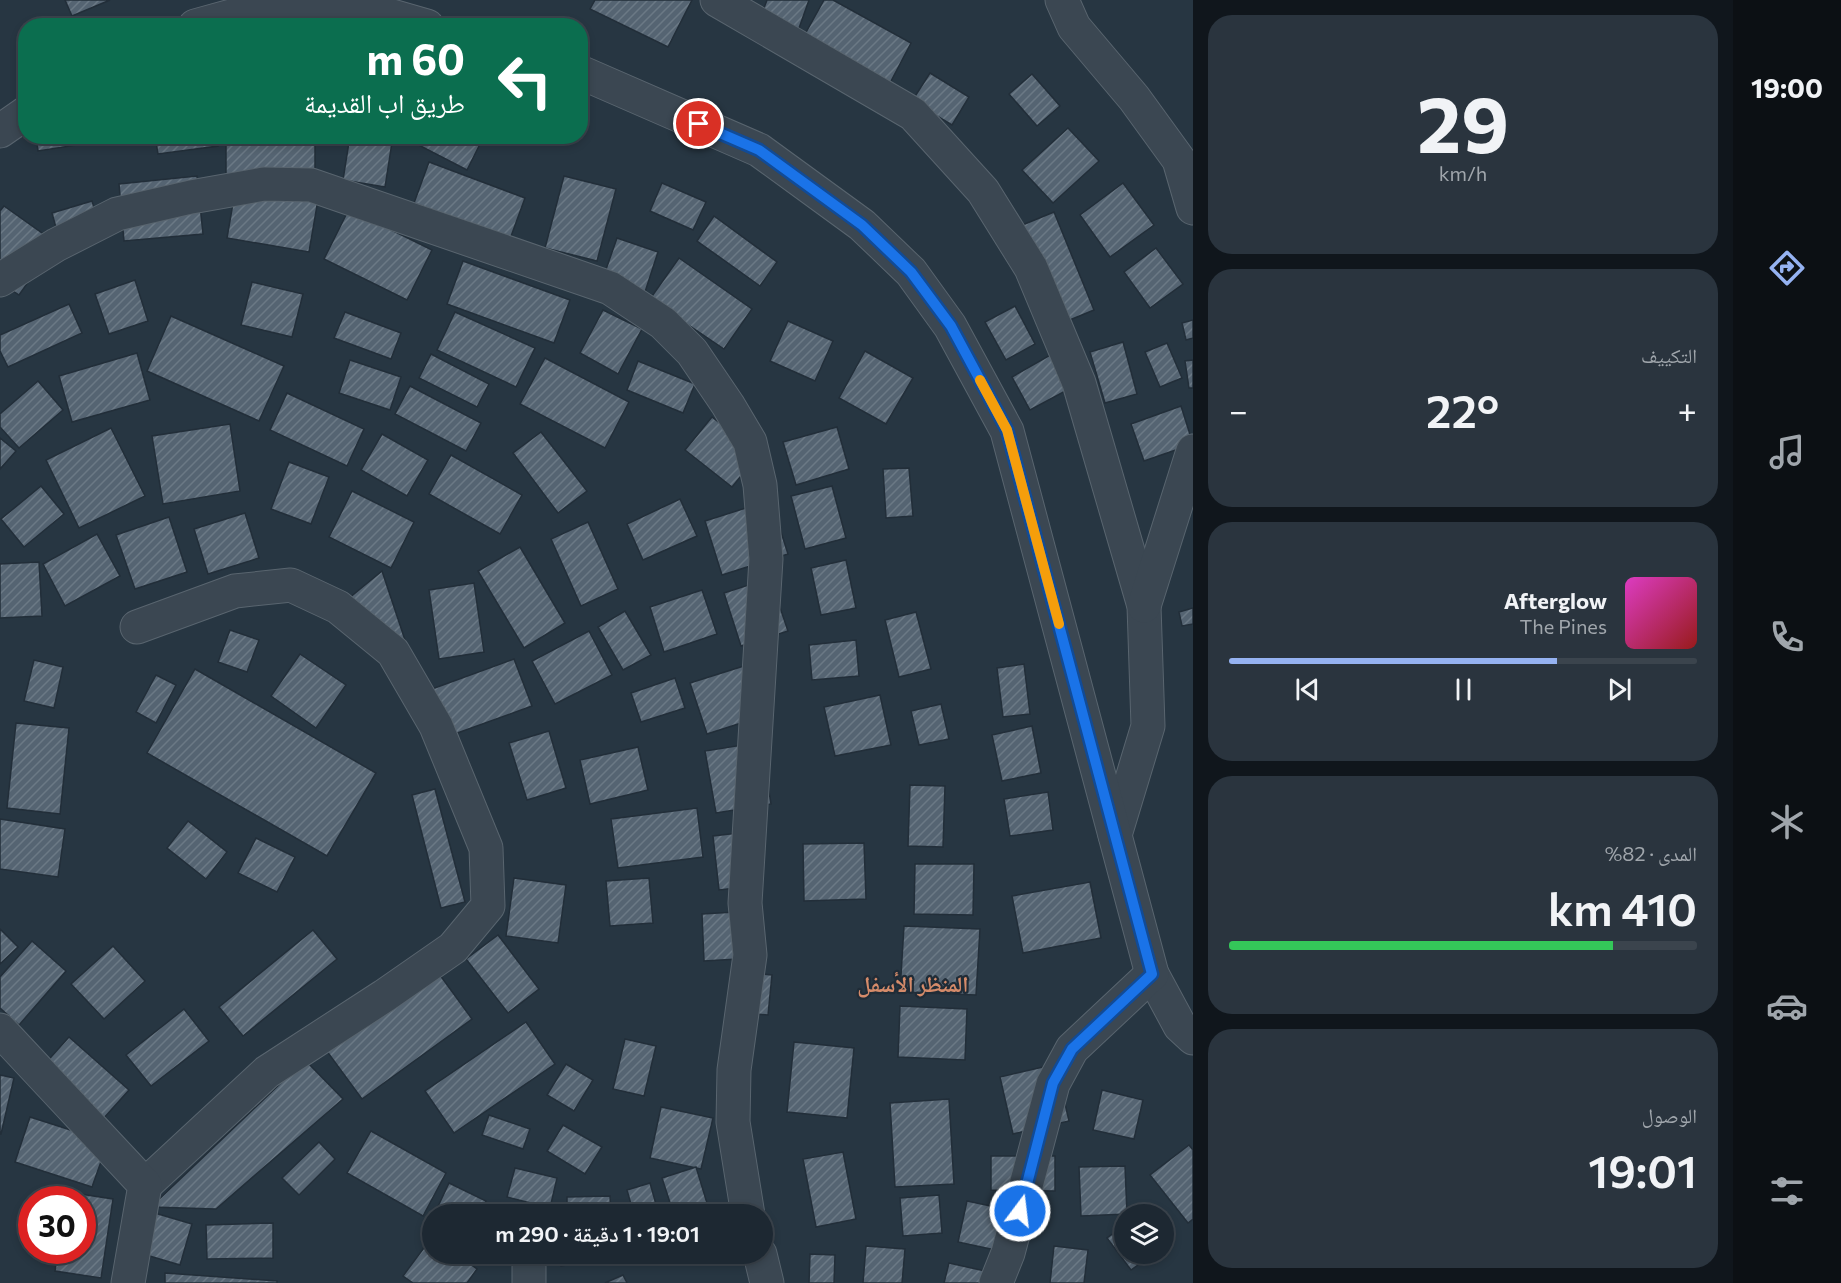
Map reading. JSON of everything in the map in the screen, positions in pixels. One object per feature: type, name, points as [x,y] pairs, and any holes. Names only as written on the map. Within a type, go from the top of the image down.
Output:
[{"type":"street","points":[[717,0],[913,114],[983,191],[1031,268],[1079,383],[1144,606],[1148,726],[1114,835]]},
{"type":"street","points":[[1062,0],[1074,27],[1134,98],[1179,160],[1193,208]]},
{"type":"street","points":[[224,18],[282,2],[371,10],[399,18]]},
{"type":"street","points":[[588,75],[759,150],[862,225],[911,272],[951,326],[1007,430],[1152,974],[1180,1026],[1193,1038]]},
{"type":"street","points":[[0,131],[18,118]]},
{"type":"street","points":[[0,280],[56,245],[117,214],[191,197],[264,184],[311,184],[610,288],[663,324],[692,352],[750,442],[760,485],[766,559],[745,903],[750,956],[733,1081],[733,1122],[746,1204]]},
{"type":"street","points":[[1144,606],[1193,451]]},
{"type":"street","points":[[128,1283],[144,1185],[267,1072],[453,948],[488,906],[486,848],[436,726],[393,652],[338,607],[291,585],[280,586],[235,591],[137,627]]},
{"type":"street","points":[[996,1283],[1008,1253],[1053,1083],[1072,1049],[1152,974]]},
{"type":"street","points":[[0,1030],[144,1185]]},
{"type":"street","points":[[762,1264],[767,1283]]},
{"type":"building","points":[[65,0],[110,0],[72,16]]},
{"type":"building","points":[[595,0],[692,0],[668,47],[590,9]]},
{"type":"building","points":[[767,0],[809,0],[798,31],[761,16]]},
{"type":"building","points":[[824,0],[833,0],[911,43],[890,83],[804,36]]},
{"type":"building","points":[[930,73],[969,97],[952,125],[912,101]]},
{"type":"building","points":[[1032,74],[1060,106],[1037,126],[1009,94]]},
{"type":"building","points":[[1068,128],[1099,161],[1053,203],[1022,170]]},
{"type":"building","points":[[37,144],[83,144],[38,151]]},
{"type":"building","points":[[156,144],[218,144],[218,146],[158,154]]},
{"type":"building","points":[[226,144],[315,144],[315,176],[226,176]]},
{"type":"building","points":[[349,144],[392,144],[385,187],[343,180]]},
{"type":"building","points":[[417,144],[480,144],[467,170]]},
{"type":"building","points":[[429,162],[525,198],[510,239],[414,203]]},
{"type":"building","points":[[197,176],[203,234],[124,241],[119,184]]},
{"type":"building","points":[[564,176],[616,189],[597,261],[545,248]]},
{"type":"building","points":[[237,180],[319,194],[309,252],[227,238]]},
{"type":"building","points":[[662,183],[706,202],[693,230],[650,211]]},
{"type":"building","points":[[1123,183],[1154,225],[1110,257],[1080,215]]},
{"type":"building","points":[[92,201],[99,224],[58,235],[52,213]]},
{"type":"building","points":[[4,206],[56,243],[19,295],[0,282],[0,211]]},
{"type":"building","points":[[349,209],[432,250],[407,300],[324,259]]},
{"type":"building","points":[[1054,212],[1094,310],[1060,324],[1020,226]]},
{"type":"building","points":[[714,216],[777,262],[760,286],[697,241]]},
{"type":"building","points":[[617,238],[658,252],[645,292],[603,278]]},
{"type":"building","points":[[1156,248],[1183,284],[1150,308],[1124,272]]},
{"type":"building","points":[[679,258],[752,309],[724,349],[650,299]]},
{"type":"building","points":[[463,261],[570,300],[554,343],[447,304]]},
{"type":"building","points":[[135,280],[148,321],[109,334],[95,294]]},
{"type":"building","points":[[252,282],[303,294],[292,337],[241,325]]},
{"type":"building","points":[[69,304],[82,333],[8,367],[0,351],[0,335]]},
{"type":"building","points":[[1015,306],[1035,344],[1006,360],[985,322]]},
{"type":"building","points":[[603,310],[642,329],[618,374],[580,353]]},
{"type":"building","points":[[345,312],[401,333],[391,359],[334,338]]},
{"type":"building","points":[[455,312],[535,348],[516,387],[437,350]]},
{"type":"building","points":[[171,316],[284,366],[259,421],[147,371]]},
{"type":"building","points":[[1193,320],[1193,338],[1186,340],[1182,323]]},
{"type":"building","points":[[788,321],[833,341],[815,381],[770,361]]},
{"type":"building","points":[[1123,342],[1137,394],[1105,403],[1090,352]]},
{"type":"building","points":[[1167,343],[1182,378],[1160,387],[1145,352]]},
{"type":"building","points":[[865,351],[913,378],[886,424],[839,398]]},
{"type":"building","points":[[137,353],[150,400],[72,422],[59,376]]},
{"type":"building","points":[[431,354],[489,384],[477,407],[419,378]]},
{"type":"building","points":[[1052,354],[1071,388],[1030,410],[1012,377]]},
{"type":"building","points":[[545,358],[629,402],[605,448],[520,404]]},
{"type":"building","points":[[350,360],[401,377],[390,410],[339,393]]},
{"type":"building","points":[[1193,360],[1193,388],[1189,388],[1185,361]]},
{"type":"building","points":[[638,361],[695,384],[683,413],[627,390]]},
{"type":"building","points":[[38,381],[63,410],[19,448],[0,427],[0,414]]},
{"type":"building","points":[[410,386],[481,423],[466,451],[395,414]]},
{"type":"building","points":[[287,393],[364,429],[347,466],[270,430]]},
{"type":"building","points":[[1181,406],[1193,444],[1144,461],[1131,424]]},
{"type":"building","points":[[712,417],[759,454],[732,487],[685,450]]},
{"type":"building","points":[[230,424],[240,491],[163,504],[152,436]]},
{"type":"building","points":[[837,427],[849,469],[796,485],[783,442]]},
{"type":"building","points":[[111,428],[145,496],[79,528],[46,460]]},
{"type":"building","points":[[541,432],[587,491],[558,513],[513,453]]},
{"type":"building","points":[[382,434],[428,460],[407,496],[361,470]]},
{"type":"building","points":[[0,438],[16,451],[0,469]]},
{"type":"building","points":[[451,455],[522,495],[500,534],[429,494]]},
{"type":"building","points":[[289,462],[329,477],[311,524],[271,509]]},
{"type":"building","points":[[909,468],[913,516],[886,518],[883,469]]},
{"type":"building","points":[[41,486],[64,514],[24,547],[1,519]]},
{"type":"building","points":[[832,486],[846,538],[805,549],[791,496]]},
{"type":"building","points":[[352,491],[414,522],[391,568],[329,537]]},
{"type":"building","points":[[680,499],[697,536],[643,560],[627,524]]},
{"type":"building","points":[[771,500],[788,554],[722,575],[705,521]]},
{"type":"building","points":[[245,513],[259,558],[208,574],[194,529]]},
{"type":"building","points":[[169,517],[187,572],[135,589],[116,535]]},
{"type":"building","points":[[588,522],[618,589],[581,606],[551,539]]},
{"type":"building","points":[[97,534],[120,576],[65,606],[43,564]]},
{"type":"building","points":[[520,547],[565,623],[524,648],[478,571]]},
{"type":"building","points":[[846,560],[856,608],[821,615],[811,568]]},
{"type":"building","points":[[39,562],[42,616],[0,618],[0,564]]},
{"type":"building","points":[[382,571],[405,640],[393,644],[348,599]]},
{"type":"building","points":[[770,578],[788,631],[741,646],[724,593]]},
{"type":"building","points":[[474,583],[484,652],[439,659],[429,590]]},
{"type":"building","points":[[702,590],[717,634],[664,652],[650,607]]},
{"type":"building","points":[[1193,608],[1193,624],[1182,626],[1179,612]]},
{"type":"building","points":[[625,611],[651,655],[623,670],[598,627]]},
{"type":"building","points":[[916,612],[931,669],[899,677],[885,620]]},
{"type":"building","points":[[230,630],[259,640],[247,672],[218,662]]},
{"type":"building","points":[[589,631],[612,675],[555,704],[532,661]]},
{"type":"building","points":[[856,640],[859,676],[812,680],[809,645]]},
{"type":"building","points":[[300,654],[346,685],[316,728],[271,696]]},
{"type":"building","points":[[514,659],[532,706],[449,736],[432,689]]},
{"type":"building","points":[[34,660],[63,667],[54,708],[24,701]]},
{"type":"building","points":[[1024,664],[1030,714],[1003,717],[997,668]]},
{"type":"building","points":[[747,665],[763,716],[707,734],[690,683]]},
{"type":"building","points":[[195,669],[376,773],[327,856],[147,753]]},
{"type":"building","points":[[156,675],[176,685],[156,723],[136,712]]},
{"type":"building","points":[[675,678],[685,708],[641,722],[631,693]]},
{"type":"building","points":[[880,695],[891,745],[835,756],[824,707]]},
{"type":"building","points":[[941,704],[949,739],[919,745],[911,711]]},
{"type":"building","points":[[16,723],[69,728],[60,814],[7,808]]},
{"type":"building","points":[[1032,726],[1041,773],[1002,781],[992,735]]},
{"type":"building","points":[[549,731],[566,788],[527,800],[509,743]]},
{"type":"building","points":[[761,742],[771,804],[716,813],[705,751]]},
{"type":"building","points":[[638,747],[648,790],[590,804],[580,760]]},
{"type":"building","points":[[910,785],[945,786],[943,847],[908,846]]},
{"type":"building","points":[[435,789],[465,902],[441,908],[412,795]]},
{"type":"building","points":[[1048,792],[1053,830],[1010,836],[1004,799]]},
{"type":"building","points":[[697,808],[703,857],[618,868],[611,819]]},
{"type":"building","points":[[0,819],[65,829],[58,877],[0,869]]},
{"type":"building","points":[[188,821],[227,852],[206,879],[167,848]]},
{"type":"building","points":[[747,832],[753,886],[719,890],[713,836]]},
{"type":"building","points":[[256,838],[295,857],[277,892],[238,873]]},
{"type":"building","points":[[864,843],[866,899],[804,901],[803,844]]},
{"type":"building","points":[[915,864],[974,864],[973,915],[914,914]]},
{"type":"building","points":[[514,878],[566,885],[558,943],[506,936]]},
{"type":"building","points":[[649,878],[653,923],[610,926],[606,881]]},
{"type":"building","points":[[1090,882],[1101,938],[1023,953],[1012,896]]},
{"type":"building","points":[[735,912],[738,959],[704,961],[702,914]]},
{"type":"building","points":[[904,926],[980,929],[976,995],[900,992]]},
{"type":"building","points":[[0,929],[18,947],[0,964]]},
{"type":"building","points":[[313,930],[337,959],[243,1036],[219,1007]]},
{"type":"building","points":[[498,935],[539,989],[508,1013],[466,959]]},
{"type":"building","points":[[32,941],[66,971],[19,1025],[0,1008],[0,977]]},
{"type":"building","points":[[113,946],[145,981],[104,1019],[71,984]]},
{"type":"building","points":[[437,971],[472,1019],[362,1099],[326,1050]]},
{"type":"building","points":[[738,972],[772,975],[768,1015],[734,1012]]},
{"type":"building","points":[[900,1006],[967,1009],[965,1060],[898,1057]]},
{"type":"building","points":[[184,1009],[209,1041],[151,1086],[126,1055]]},
{"type":"building","points":[[526,1022],[555,1064],[454,1133],[425,1091]]},
{"type":"building","points":[[69,1037],[129,1090],[94,1129],[34,1076]]},
{"type":"building","points":[[625,1039],[656,1046],[644,1096],[613,1089]]},
{"type":"building","points":[[794,1042],[854,1048],[847,1118],[787,1112]]},
{"type":"building","points":[[305,1060],[343,1099],[216,1209],[151,1207]]},
{"type":"building","points":[[566,1064],[593,1080],[574,1111],[547,1095]]},
{"type":"building","points":[[1056,1064],[1069,1121],[1013,1134],[1000,1077]]},
{"type":"building","points":[[0,1075],[14,1078],[1,1134],[0,1134]]},
{"type":"building","points":[[1102,1090],[1143,1100],[1134,1139],[1093,1130]]},
{"type":"building","points":[[949,1099],[954,1184],[895,1187],[890,1103]]},
{"type":"building","points":[[661,1107],[713,1118],[701,1169],[650,1158]]},
{"type":"building","points":[[489,1115],[530,1129],[523,1149],[482,1135]]},
{"type":"building","points":[[30,1117],[108,1142],[92,1186],[15,1162]]},
{"type":"building","points":[[563,1125],[602,1147],[585,1174],[547,1151]]},
{"type":"building","points":[[371,1131],[446,1173],[429,1204],[422,1204],[422,1215],[347,1173]]},
{"type":"building","points":[[319,1142],[335,1159],[299,1195],[282,1178]]},
{"type":"building","points":[[1189,1145],[1193,1150],[1193,1219],[1188,1223],[1150,1175]]},
{"type":"building","points":[[843,1152],[856,1219],[816,1227],[803,1159]]},
{"type":"building","points":[[991,1156],[1055,1156],[1055,1191],[991,1190]]},
{"type":"building","points":[[1125,1166],[1127,1204],[1114,1204],[1114,1215],[1081,1216],[1079,1167]]},
{"type":"building","points":[[696,1167],[707,1204],[670,1204],[662,1178]]},
{"type":"building","points":[[515,1168],[557,1178],[551,1204],[534,1204],[507,1197]]},
{"type":"building","points":[[449,1183],[486,1201],[484,1204],[439,1204]]},
{"type":"building","points":[[650,1183],[656,1204],[631,1204],[627,1190]]},
{"type":"building","points":[[939,1195],[942,1233],[903,1236],[900,1198]]},
{"type":"building","points":[[96,1196],[113,1199],[101,1278],[55,1271],[56,1264],[96,1264]]},
{"type":"building","points":[[610,1196],[610,1204],[567,1204],[567,1197]]},
{"type":"building","points":[[967,1201],[1024,1213],[1014,1254],[958,1242]]},
{"type":"building","points":[[148,1211],[192,1224],[180,1265],[136,1252]]},
{"type":"building","points":[[273,1223],[273,1258],[207,1259],[206,1225]]},
{"type":"building","points":[[1114,1233],[1114,1247],[1107,1238]]},
{"type":"building","points":[[866,1246],[905,1249],[902,1283],[863,1283]]},
{"type":"building","points":[[1054,1246],[1088,1250],[1084,1283],[1050,1283]]},
{"type":"building","points":[[422,1250],[422,1264],[470,1264],[477,1269],[467,1283],[413,1283],[403,1276]]},
{"type":"building","points":[[810,1254],[835,1255],[834,1283],[809,1283]]},
{"type":"building","points":[[949,1263],[1012,1277],[1010,1283],[944,1283]]},
{"type":"building","points":[[1126,1264],[1139,1264],[1131,1270]]},
{"type":"building","points":[[165,1273],[277,1281],[277,1283],[165,1283]]},
{"type":"building","points":[[623,1275],[627,1283],[605,1283]]},
{"type":"slow traffic","points":[[980,380],[1007,430],[1059,624]]},
{"type":"district","name":"المنظر الأسفل","points":[[913,983]]},
{"type":"route","points":[[699,124],[759,150],[862,225],[911,272],[951,326],[1007,430],[1152,974],[1072,1049],[1053,1083],[1020,1211]]}]
